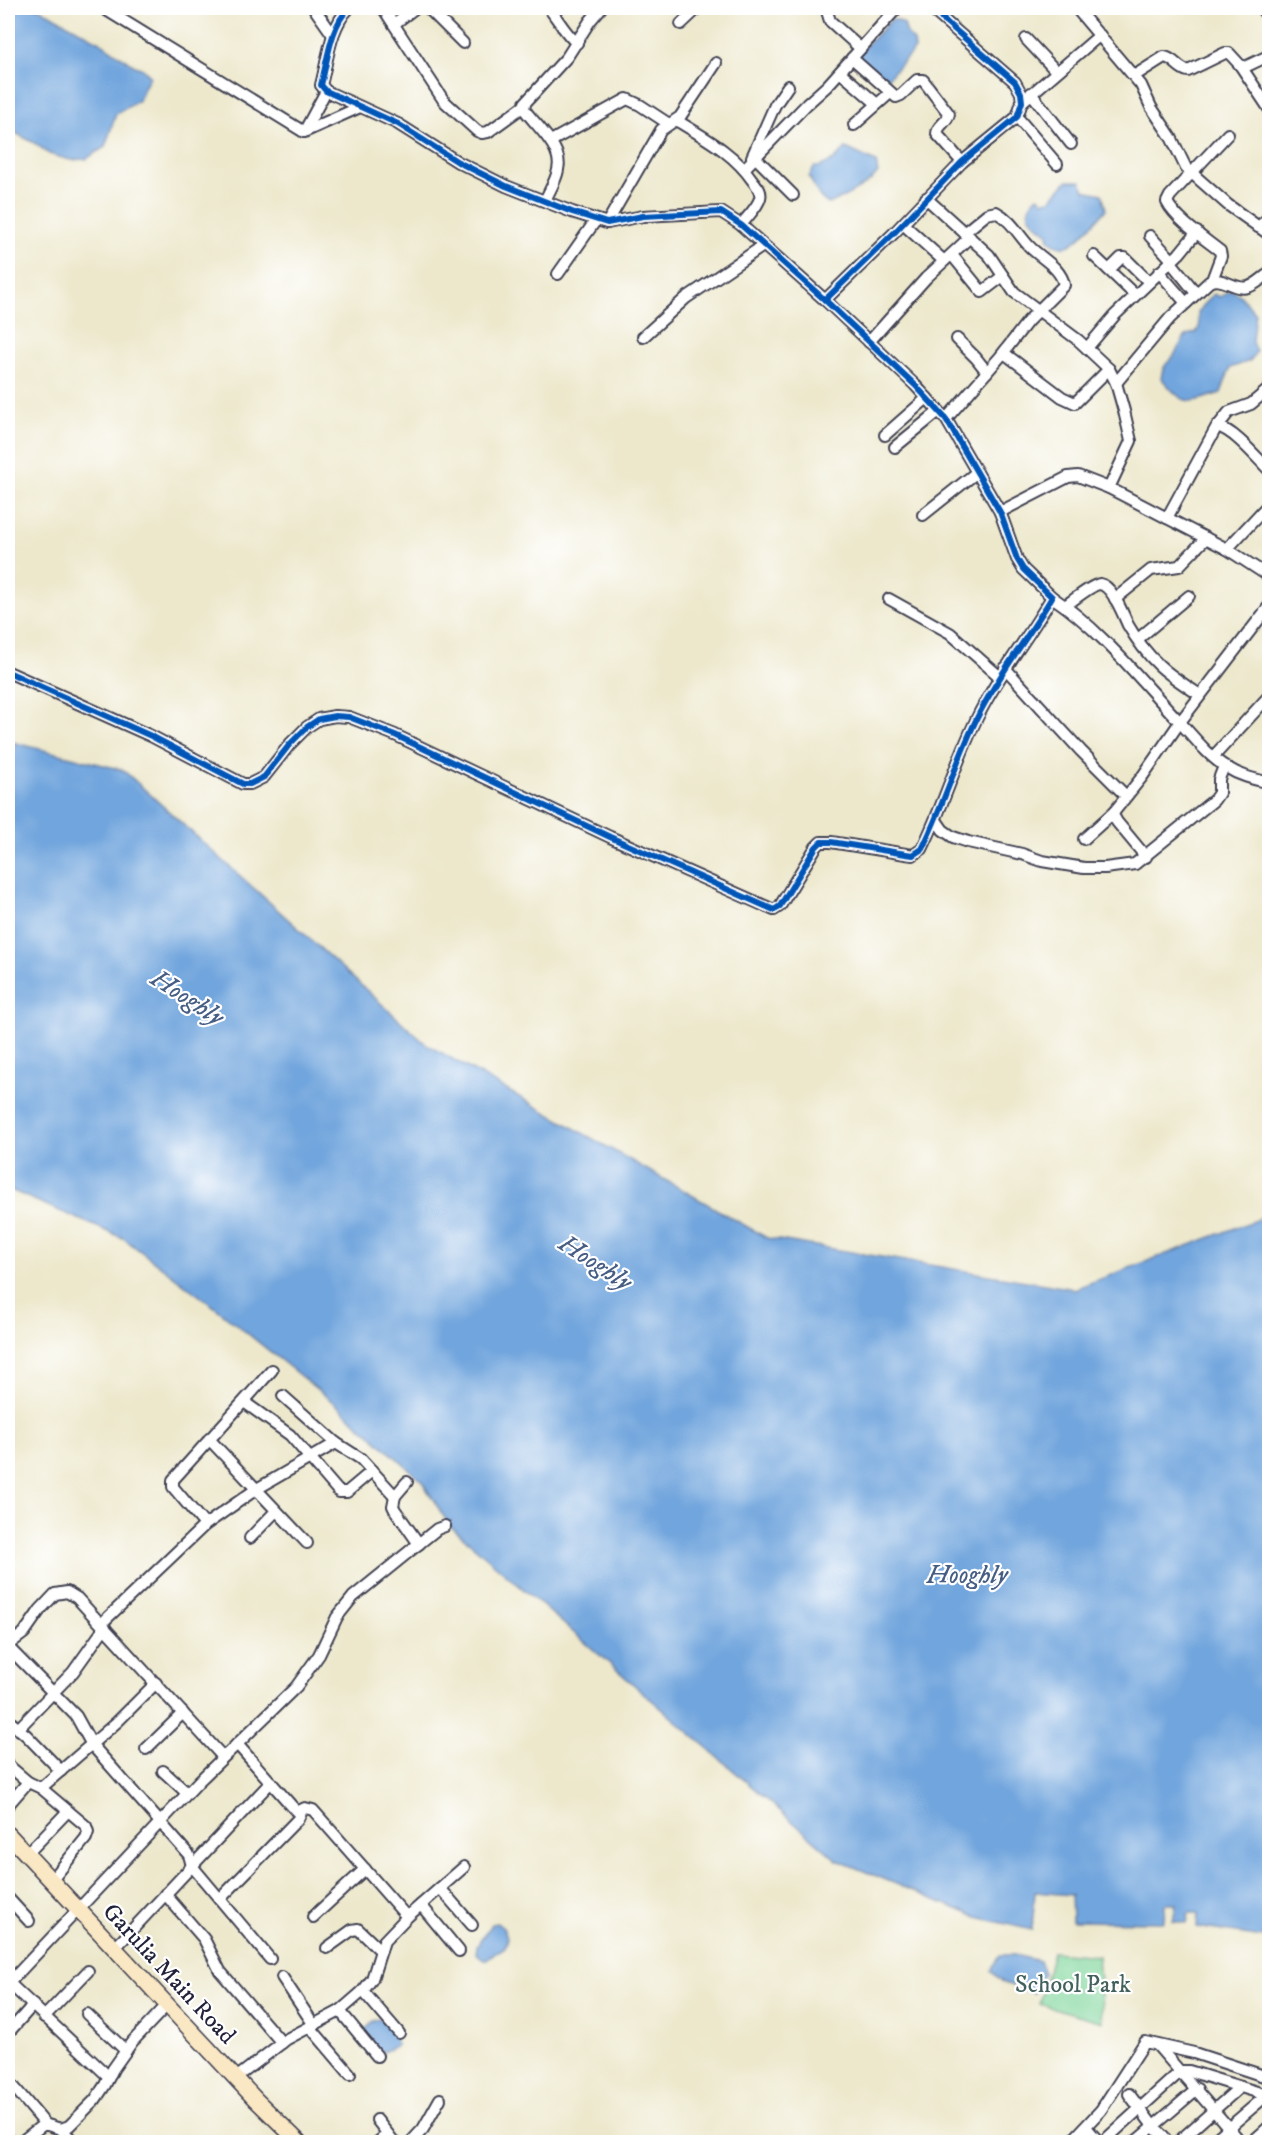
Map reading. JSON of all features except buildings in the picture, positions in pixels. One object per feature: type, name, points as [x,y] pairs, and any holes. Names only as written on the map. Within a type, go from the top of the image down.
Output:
[{"type":"street","points":[[103,8],[304,132]]},
{"type":"street","points":[[314,8],[333,35]]},
{"type":"street","points":[[350,8],[341,18],[333,35],[321,85],[326,91],[398,124],[458,162],[496,181],[601,222],[643,216],[715,212],[728,215],[741,225],[825,300],[942,415],[1000,512],[1017,559],[1023,569],[1052,597],[1106,642],[1224,766],[1239,775],[1269,783]]},
{"type":"street","points":[[383,8],[444,101],[482,133],[488,132],[524,106],[567,57],[601,8]]},
{"type":"street","points":[[394,24],[415,8]]},
{"type":"street","points":[[428,8],[463,43]]},
{"type":"street","points":[[549,8],[565,27],[568,35],[577,43]]},
{"type":"street","points":[[681,24],[696,8]]},
{"type":"street","points":[[826,8],[830,21],[860,48]]},
{"type":"street","points":[[750,163],[840,72],[897,8]]},
{"type":"street","points":[[825,300],[903,224],[962,162],[1017,117],[1022,102],[1021,93],[1015,82],[930,8]]},
{"type":"street","points":[[1076,8],[1141,85],[1155,116],[1171,137],[1182,162],[1191,174],[1269,235]]},
{"type":"street","points":[[1261,8],[1269,18]]},
{"type":"street","points":[[1022,102],[1100,35]]},
{"type":"street","points":[[1026,39],[1056,71]]},
{"type":"street","points":[[1134,76],[1164,57],[1170,58],[1181,69],[1188,71],[1225,53],[1232,56],[1240,65],[1269,110]]},
{"type":"street","points":[[1240,65],[1245,67],[1251,65],[1269,55]]},
{"type":"street","points":[[852,58],[890,93],[898,97],[917,80],[922,80],[949,114],[938,128],[937,134],[962,162]]},
{"type":"street","points":[[558,274],[601,222],[661,130],[685,110],[716,63]]},
{"type":"street","points":[[840,72],[877,104]]},
{"type":"street","points":[[741,225],[760,198],[750,163],[775,105],[788,86]]},
{"type":"street","points":[[304,132],[326,91]]},
{"type":"street","points":[[854,125],[890,93]]},
{"type":"street","points":[[1031,93],[1071,144]]},
{"type":"street","points":[[551,141],[627,99],[711,141],[737,161],[750,163],[793,195]]},
{"type":"street","points":[[524,106],[551,141],[558,159],[558,170],[545,201]]},
{"type":"street","points":[[304,132],[360,107]]},
{"type":"street","points":[[1017,117],[1057,164]]},
{"type":"street","points":[[1116,382],[1161,329],[1212,280],[1221,253],[1167,202],[1228,134]]},
{"type":"street","points":[[926,198],[989,255],[1014,292],[1068,332],[1109,369],[1116,382],[1131,441],[1109,488]]},
{"type":"street","points":[[869,342],[920,284],[948,258],[987,214],[996,212],[1018,230],[1030,247],[1062,277],[1064,285],[1057,294],[1038,311],[987,372],[942,415],[896,447]]},
{"type":"street","points":[[1258,227],[1269,217]]},
{"type":"street","points":[[903,224],[948,258],[982,292],[1003,276]]},
{"type":"street","points":[[1087,348],[1197,232]]},
{"type":"street","points":[[1150,236],[1196,293]]},
{"type":"street","points":[[643,337],[686,298],[763,246]]},
{"type":"street","points":[[1094,256],[1135,295]]},
{"type":"street","points":[[1109,270],[1121,258],[1125,258],[1149,282]]},
{"type":"street","points":[[1160,272],[1186,303]]},
{"type":"street","points":[[1212,280],[1245,288],[1269,273]]},
{"type":"street","points":[[957,339],[987,372]]},
{"type":"street","points":[[1004,353],[1062,397],[1076,403],[1109,369]]},
{"type":"street","points":[[1167,518],[1215,428],[1228,412],[1251,404],[1269,388]]},
{"type":"street","points":[[885,435],[927,398]]},
{"type":"street","points":[[1218,426],[1240,442],[1269,471]]},
{"type":"street","points":[[923,515],[977,472]]},
{"type":"street","points":[[1000,512],[1068,477],[1078,476],[1109,488],[1227,549],[1269,577]]},
{"type":"street","points":[[1227,549],[1269,503]]},
{"type":"street","points":[[1115,599],[1151,570],[1179,566],[1206,538]]},
{"type":"street","points":[[1065,606],[1099,584],[1106,587],[1138,639],[1163,670],[1200,695]]},
{"type":"street","points":[[1138,639],[1189,596]]},
{"type":"street","points":[[8,672],[150,736],[243,784],[250,784],[264,777],[290,744],[319,719],[335,716],[349,717],[395,735],[610,837],[774,910],[780,906],[821,842],[913,855],[922,849],[978,717],[1003,673],[1052,597]]},
{"type":"street","points":[[889,599],[950,633],[1003,673],[1126,796]]},
{"type":"street","points":[[1084,839],[1114,812],[1269,605]]},
{"type":"street","points":[[1214,756],[1269,695]]},
{"type":"street","points":[[936,820],[943,830],[960,840],[1022,854],[1042,861],[1084,868],[1128,866],[1146,857],[1218,796],[1219,779],[1224,766]]},
{"type":"street","points":[[1114,812],[1113,815],[1117,822],[1146,857]]},
{"type":"street","points":[[205,1525],[172,1484],[173,1480],[272,1370]]},
{"type":"street","points":[[283,1396],[336,1443],[361,1459],[395,1496]]},
{"type":"street","points":[[244,1402],[290,1435],[339,1492],[343,1493],[372,1471]]},
{"type":"street","points":[[209,1439],[307,1543]]},
{"type":"street","points":[[18,1729],[78,1666],[103,1625],[205,1525],[255,1490],[336,1443]]},
{"type":"street","points":[[407,1482],[395,1496],[393,1506],[419,1544]]},
{"type":"street","points":[[250,1538],[276,1511]]},
{"type":"street","points":[[109,2077],[8,1983],[187,1794],[296,1687],[319,1655],[337,1617],[353,1597],[437,1529],[445,1526]]},
{"type":"street","points":[[224,1757],[103,1625],[77,1598],[67,1592],[55,1594],[24,1633],[8,1646],[76,1716],[92,1745],[189,1855],[192,1866],[270,1959]]},
{"type":"street","points":[[41,1788],[92,1745],[156,1683]]},
{"type":"street","points":[[146,1749],[183,1713]]},
{"type":"street","points":[[8,1720],[61,1771]]},
{"type":"street","points":[[237,1744],[297,1812],[301,1812]]},
{"type":"street","points":[[8,1765],[28,1782],[41,1788],[86,1826],[88,1832],[86,1838],[51,1881]]},
{"type":"street","points":[[164,1771],[187,1794]]},
{"type":"street","points":[[8,1805],[28,1782]]},
{"type":"street","points":[[114,1948],[271,1782]]},
{"type":"street","points":[[220,1899],[305,1808],[313,1810],[407,1917]]},
{"type":"street","points":[[26,1855],[68,1811]]},
{"type":"street","name":"Garulia Main Road","points":[[9,1838],[299,2142]]},
{"type":"street","points":[[236,2078],[282,2043],[340,2011],[363,1991],[372,1979],[384,1941],[407,1917],[464,1867]]},
{"type":"street","points":[[313,1917],[365,1869]]},
{"type":"street","points":[[440,1888],[472,1924]]},
{"type":"street","points":[[165,1894],[204,1939],[220,1971],[282,2043]]},
{"type":"street","points":[[8,1898],[29,1921]]},
{"type":"street","points":[[421,1905],[459,1951]]},
{"type":"street","points":[[327,1948],[352,1930],[358,1929],[381,1951]]},
{"type":"street","points":[[44,2017],[88,1971]]},
{"type":"street","points":[[282,1977],[312,2026],[350,2074]]},
{"type":"street","points":[[363,1991],[399,2033]]},
{"type":"street","points":[[8,2033],[33,2005]]},
{"type":"street","points":[[61,2129],[69,2126],[95,2100],[126,2051],[167,2005]]},
{"type":"street","points":[[340,2011],[377,2056]]},
{"type":"street","points":[[87,2014],[126,2051]]},
{"type":"street","points":[[1151,2043],[1181,2071],[1241,2142]]},
{"type":"street","points":[[1151,2043],[1194,2053],[1269,2078]]},
{"type":"street","points":[[1071,2142],[1101,2110],[1151,2043]]},
{"type":"street","points":[[1086,2127],[1101,2142],[1181,2071],[1189,2071],[1268,2096]]},
{"type":"street","points":[[8,2080],[46,2125]]},
{"type":"street","points":[[1178,2142],[1240,2087]]},
{"type":"street","points":[[1135,2142],[1197,2090]]},
{"type":"street","points":[[1129,2094],[1168,2142]]},
{"type":"street","points":[[1212,2142],[1268,2096]]},
{"type":"street","points":[[411,2142],[423,2129],[440,2099]]},
{"type":"street","points":[[377,2120],[391,2138],[378,2142]]},
{"type":"street","points":[[21,2142],[44,2124],[61,2129],[74,2142]]},
{"type":"street","points":[[1252,2142],[1269,2126]]},
{"type":"green space","name":"School Park","points":[[1053,1952],[1098,1956],[1103,2022],[1039,2004]]},
{"type":"water","points":[[8,8],[39,8],[100,42],[143,69],[150,76],[138,101],[116,114],[105,147],[86,159],[70,160],[49,154],[8,129]]},
{"type":"water","points":[[891,20],[904,24],[907,34],[914,41],[915,49],[882,84],[855,57]]},
{"type":"water","points":[[846,148],[876,162],[878,173],[862,187],[829,204],[819,196],[809,177],[814,167],[834,160]]},
{"type":"water","points":[[1067,181],[1081,181],[1084,190],[1102,194],[1106,209],[1077,240],[1069,245],[1060,246],[1049,240],[1048,234],[1033,221],[1028,212],[1032,202],[1038,196],[1043,201],[1050,200]]},
{"type":"water","points":[[1231,290],[1240,295],[1255,313],[1252,342],[1256,352],[1250,361],[1230,368],[1221,393],[1193,401],[1182,398],[1161,378],[1163,369],[1174,356],[1183,339],[1196,333],[1199,328],[1198,312],[1213,294],[1220,297]]},
{"type":"water","name":"Hooghly","points":[[8,741],[123,770],[426,1044],[767,1238],[1074,1289],[1269,1215],[1269,1938],[1197,1927],[1198,1913],[1189,1913],[1187,1923],[1173,1921],[1176,1904],[1165,1904],[1164,1922],[1072,1921],[1071,1895],[1035,1892],[1032,1930],[977,1917],[837,1860],[449,1525],[421,1480],[339,1407],[217,1309],[123,1238],[8,1189]]},
{"type":"water","points":[[497,1923],[503,1928],[508,1938],[505,1947],[485,1960],[476,1953],[477,1946],[491,1924]]},
{"type":"water","points":[[1000,1955],[1014,1955],[1039,1961],[1044,1973],[1034,1993],[1004,1983],[991,1971]]},
{"type":"water","points":[[379,2019],[391,2030],[397,2045],[384,2052],[377,2050],[364,2031],[373,2021]]},
{"type":"cycle path","points":[[349,8],[338,24],[330,44],[321,85],[326,91],[398,124],[458,162],[506,186],[607,223],[643,216],[721,212],[741,225],[825,300],[962,162],[1017,117],[1022,102],[1021,93],[1015,82],[930,8]]},
{"type":"cycle path","points":[[8,672],[151,736],[243,784],[250,784],[264,777],[290,744],[319,719],[335,716],[349,717],[395,735],[610,837],[774,910],[780,906],[821,842],[913,855],[922,849],[930,833],[969,734],[985,702],[1052,597],[1023,569],[1017,559],[1000,512],[946,419],[915,385],[825,300]]}]
